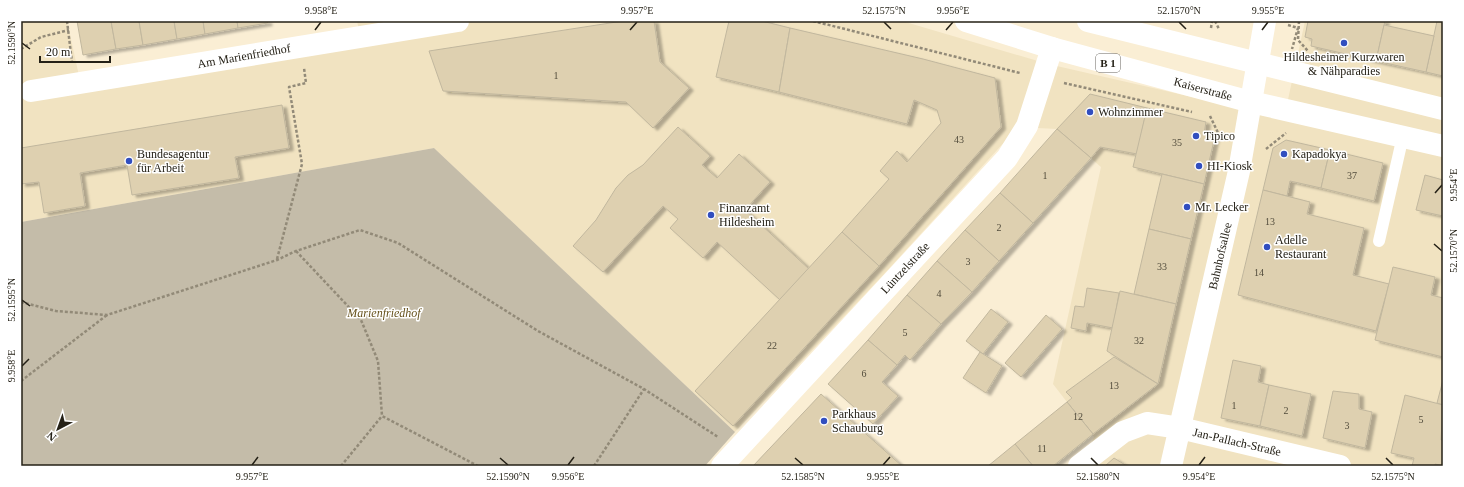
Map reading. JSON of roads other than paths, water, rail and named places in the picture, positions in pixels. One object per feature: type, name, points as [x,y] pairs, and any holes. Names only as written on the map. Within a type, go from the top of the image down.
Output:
[{"type":"street","name":"Am Marienfriedhof","points":[[31,91],[458,21]]},
{"type":"street","name":"Kaiserstraße","points":[[966,21],[1052,48],[1251,102],[1443,146]]},
{"type":"street","points":[[1088,21],[1443,109]]},
{"type":"street","name":"Bahnhofsallee","points":[[1171,466],[1240,171],[1265,21]]},
{"type":"street","name":"Lüntzelstraße","points":[[722,466],[1007,158],[1027,126],[1052,48]]},
{"type":"street","name":"Jan-Pallach-Straße","points":[[1079,466],[1123,432],[1147,423],[1180,428],[1340,466]]},
{"type":"lane","points":[[1379,241],[1403,136]]},
{"type":"place","name":"Hildesheimer Kurzwaren & Nähparadies","points":[[1344,43]]},
{"type":"place","name":"Wohnzimmer","points":[[1090,112]]},
{"type":"place","name":"Tipico","points":[[1196,136]]},
{"type":"place","name":"Kapadokya","points":[[1284,154]]},
{"type":"place","name":"Bundesagentur für Arbeit","points":[[129,161]]},
{"type":"place","name":"HI-Kiosk","points":[[1199,166]]},
{"type":"place","name":"Mr. Lecker","points":[[1187,207]]},
{"type":"place","name":"Finanzamt Hildesheim","points":[[711,215]]},
{"type":"place","name":"Adelle Restaurant","points":[[1267,247]]},
{"type":"place","name":"Parkhaus Schauburg","points":[[824,421]]},
{"type":"park label","name":"Marienfriedhof","points":[[384,313]]}]
